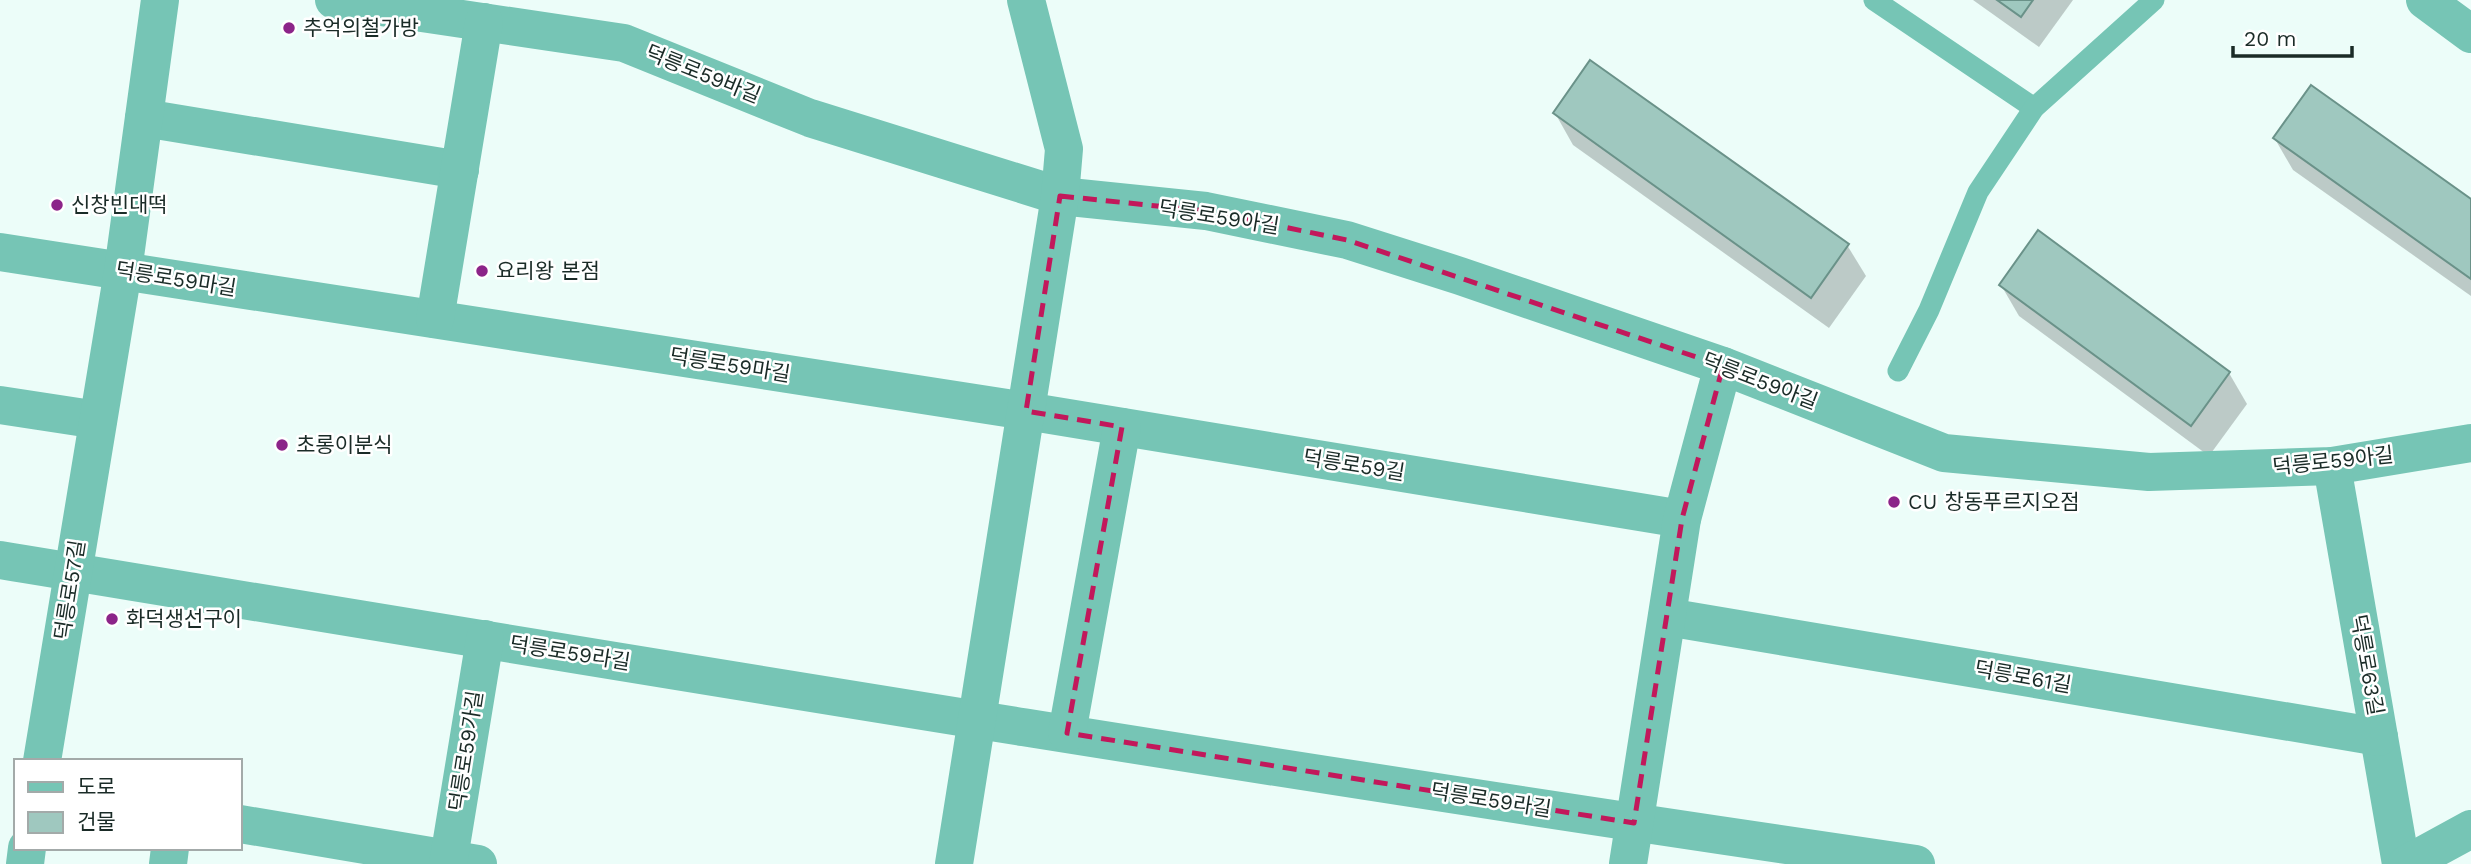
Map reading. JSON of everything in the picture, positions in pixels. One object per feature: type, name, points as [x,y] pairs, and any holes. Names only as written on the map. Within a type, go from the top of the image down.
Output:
[{"type":"street","name":"덕릉로57길","points":[[42,759],[123,271],[160,0]]},
{"type":"street","name":"덕릉로59바길","points":[[334,0],[624,43],[810,118],[1060,196]]},
{"type":"street","points":[[954,864],[1060,196],[1064,149],[1026,0]]},
{"type":"street","points":[[2425,0],[2471,34]]},
{"type":"street","points":[[435,319],[484,22]]},
{"type":"street","points":[[144,118],[460,170]]},
{"type":"street","name":"덕릉로59아길","points":[[1060,196],[1206,211],[1346,240],[1724,366],[1944,453],[2149,472],[2332,466],[2471,443]]},
{"type":"street","name":"덕릉로59마길","points":[[0,252],[1026,411]]},
{"type":"street","points":[[1628,864],[1682,519],[1724,366]]},
{"type":"street","points":[[0,405],[98,420]]},
{"type":"street","name":"덕릉로59길","points":[[1026,411],[1682,519]]},
{"type":"street","points":[[1067,733],[1122,427]]},
{"type":"street","name":"덕릉로63길","points":[[2332,466],[2401,864]]},
{"type":"street","name":"덕릉로59라길","points":[[0,560],[977,720],[1634,823],[1916,864]]},
{"type":"street","name":"덕릉로61길","points":[[1667,617],[2379,737]]},
{"type":"street","name":"덕릉로59가길","points":[[458,863],[485,639]]},
{"type":"street","points":[[242,824],[458,863]]},
{"type":"street","points":[[2407,864],[2471,829]]},
{"type":"lane","points":[[1874,0],[2034,108]]},
{"type":"lane","points":[[1898,371],[1929,310],[1978,192],[2034,108],[2154,0]]},
{"type":"highlighted area","points":[[1060,196],[1206,211],[1347,240],[1723,366],[1682,519],[1634,823],[1067,733],[1122,427],[1026,411]]},
{"type":"building","points":[[1997,0],[2033,0],[2021,17]]},
{"type":"building","points":[[1590,60],[1849,244],[1811,298],[1553,113]]},
{"type":"building","points":[[2311,85],[2471,199],[2471,279],[2273,138]]},
{"type":"building","points":[[2038,230],[2230,372],[2191,426],[1999,285]]},
{"type":"place","name":"추억의철가방","points":[[289,28]]},
{"type":"place","name":"신창빈대떡","points":[[57,205]]},
{"type":"place","name":"요리왕 본점","points":[[482,271]]},
{"type":"place","name":"초롱이분식","points":[[282,445]]},
{"type":"place","name":"CU 창동푸르지오점","points":[[1894,502]]},
{"type":"place","name":"화덕생선구이","points":[[112,619]]}]
